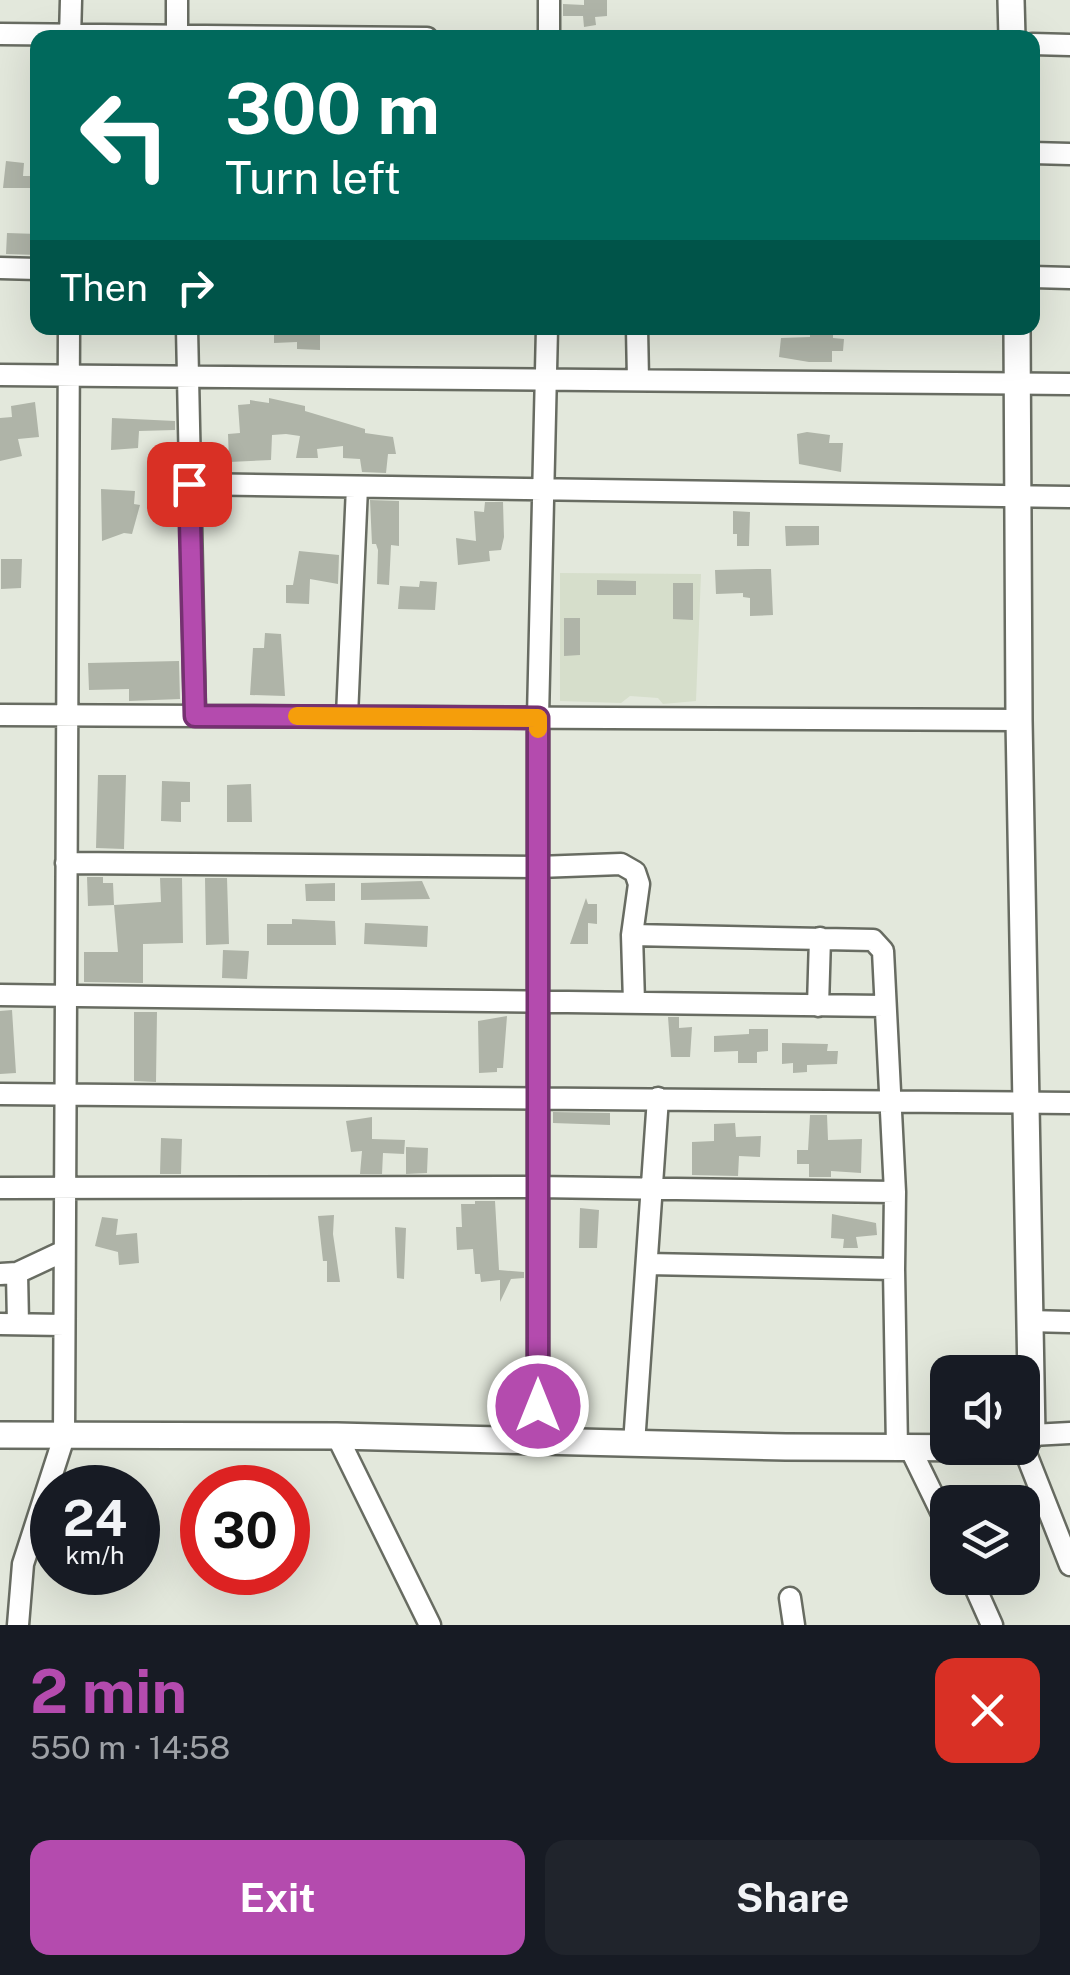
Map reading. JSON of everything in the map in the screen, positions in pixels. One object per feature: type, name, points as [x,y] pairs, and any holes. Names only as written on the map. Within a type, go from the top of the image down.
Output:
[{"type":"main road","points":[[1011,0],[1012,30]]},
{"type":"main road","points":[[1017,335],[1027,1355]]},
{"type":"main road","points":[[0,1435],[337,1436],[930,1447]]},
{"type":"street","points":[[70,30],[71,0]]},
{"type":"street","points":[[177,0],[186,30]]},
{"type":"street","points":[[549,0],[550,30]]},
{"type":"street","points":[[0,34],[30,35]]},
{"type":"street","points":[[1040,44],[1070,45]]},
{"type":"street","points":[[1040,153],[1070,154]]},
{"type":"street","points":[[0,268],[30,269]]},
{"type":"street","points":[[1040,277],[1070,278]]},
{"type":"street","points":[[13,1623],[22,1564],[64,1436],[69,335]]},
{"type":"street","points":[[187,335],[195,716]]},
{"type":"street","points":[[538,1442],[538,718],[547,335]]},
{"type":"street","points":[[638,335],[638,380]]},
{"type":"street","points":[[0,375],[1070,384]]},
{"type":"street","points":[[189,484],[1070,497]]},
{"type":"street","points":[[347,716],[357,487]]},
{"type":"street","points":[[0,715],[1018,720]]},
{"type":"street","points":[[66,862],[538,867],[620,864],[629,868],[639,884],[632,935],[634,1002]]},
{"type":"street","points":[[632,935],[873,940],[883,951],[904,1448],[930,1494]]},
{"type":"street","points":[[818,1006],[820,938]]},
{"type":"street","points":[[0,995],[884,1006]]},
{"type":"street","points":[[0,1094],[1070,1102]]},
{"type":"street","points":[[634,1444],[658,1098]]},
{"type":"street","points":[[0,1188],[895,1192]]},
{"type":"street","points":[[64,1251],[9,1274],[9,1324],[64,1326]]},
{"type":"street","points":[[647,1264],[894,1270]]},
{"type":"street","points":[[1028,1321],[1070,1322]]},
{"type":"street","points":[[1040,1440],[1070,1433]]},
{"type":"street","points":[[337,1436],[430,1625]]},
{"type":"street","points":[[1032,1465],[1070,1565]]},
{"type":"street","points":[[0,1560],[22,1564]]},
{"type":"street","points":[[979,1595],[992,1625]]},
{"type":"street","points":[[790,1598],[794,1625]]},
{"type":"shaded area","points":[[560,573],[701,574],[696,701],[663,704],[658,698],[630,696],[621,703],[560,701]]},
{"type":"building","points":[[584,0],[607,0],[607,16],[595,17],[596,25],[584,27],[583,16],[563,16],[563,4],[584,5]]},
{"type":"building","points":[[6,161],[24,163],[23,176],[30,176],[30,188],[3,188]]},
{"type":"building","points":[[7,233],[30,234],[30,255],[6,254]]},
{"type":"building","points":[[274,335],[320,335],[320,350],[297,349],[297,342],[274,343]]},
{"type":"building","points":[[833,335],[844,339],[843,351],[832,351],[832,362],[779,357],[781,338]]},
{"type":"building","points":[[269,398],[305,406],[305,411],[365,429],[365,433],[393,437],[396,454],[388,454],[386,473],[362,472],[360,459],[343,458],[343,446],[317,449],[318,458],[296,458],[300,436],[286,434],[272,435],[271,460],[229,462],[228,434],[240,433],[238,405],[250,404],[250,400],[269,403]]},
{"type":"building","points":[[35,402],[39,437],[18,439],[22,456],[0,461],[0,418],[12,417],[11,406]]},
{"type":"building","points":[[112,418],[175,421],[175,430],[139,431],[138,448],[111,450]]},
{"type":"building","points":[[797,434],[830,435],[829,443],[843,443],[841,472],[799,464]]},
{"type":"building","points":[[101,489],[135,491],[134,504],[140,505],[132,534],[102,541]]},
{"type":"building","points":[[370,500],[399,501],[399,546],[391,545],[389,585],[377,584],[378,550],[372,544]]},
{"type":"building","points":[[485,502],[503,502],[501,550],[489,551],[490,561],[458,565],[456,538],[476,541],[474,511],[484,512]]},
{"type":"building","points":[[733,511],[750,512],[749,546],[737,546]]},
{"type":"building","points":[[785,526],[819,526],[819,545],[786,546]]},
{"type":"building","points":[[299,551],[339,555],[338,584],[310,579],[309,604],[286,603],[286,585],[293,585]]},
{"type":"building","points":[[1,559],[22,559],[21,588],[1,589]]},
{"type":"building","points":[[771,569],[773,615],[750,616],[750,598],[743,597],[743,593],[716,594],[715,570]]},
{"type":"building","points":[[597,580],[636,581],[636,595],[597,595]]},
{"type":"building","points":[[420,581],[437,582],[435,610],[398,609],[400,586],[419,587]]},
{"type":"building","points":[[673,583],[693,583],[693,620],[673,619]]},
{"type":"building","points":[[564,618],[580,618],[580,655],[564,656]]},
{"type":"building","points":[[265,633],[281,634],[285,696],[250,695],[253,648],[264,648]]},
{"type":"building","points":[[179,661],[180,699],[129,701],[129,689],[89,690],[88,663]]},
{"type":"building","points":[[98,775],[126,775],[124,849],[96,848]]},
{"type":"building","points":[[162,781],[190,782],[190,802],[181,802],[181,822],[161,821]]},
{"type":"building","points":[[251,784],[252,822],[227,822],[227,785]]},
{"type":"building","points":[[87,877],[103,877],[103,883],[113,883],[114,905],[88,906]]},
{"type":"building","points":[[160,878],[182,878],[183,943],[143,944],[143,983],[84,982],[84,952],[118,952],[114,905],[161,902]]},
{"type":"building","points":[[205,878],[227,878],[229,944],[206,945]]},
{"type":"building","points":[[422,881],[430,899],[361,900],[361,883]]},
{"type":"building","points":[[335,883],[335,901],[306,901],[305,884]]},
{"type":"building","points":[[586,898],[588,904],[597,904],[597,924],[588,923],[588,944],[570,944]]},
{"type":"building","points":[[292,919],[335,921],[336,945],[267,945],[267,924],[292,924]]},
{"type":"building","points":[[365,923],[428,926],[427,947],[364,944]]},
{"type":"building","points":[[223,950],[249,951],[247,979],[222,978]]},
{"type":"building","points":[[12,1010],[16,1073],[0,1074],[0,1011]]},
{"type":"building","points":[[134,1012],[157,1012],[156,1082],[134,1081]]},
{"type":"building","points":[[507,1016],[503,1068],[479,1073],[478,1021]]},
{"type":"building","points":[[668,1017],[679,1017],[679,1028],[692,1027],[690,1057],[671,1057]]},
{"type":"building","points":[[749,1029],[768,1029],[768,1051],[757,1052],[757,1063],[738,1063],[738,1051],[714,1052],[714,1036],[749,1034]]},
{"type":"building","points":[[782,1043],[828,1044],[827,1051],[838,1051],[837,1064],[807,1065],[807,1072],[793,1073],[793,1063],[782,1064]]},
{"type":"building","points":[[553,1112],[610,1113],[610,1125],[553,1123]]},
{"type":"building","points":[[810,1115],[827,1115],[828,1140],[862,1139],[861,1173],[831,1171],[831,1177],[809,1177],[809,1164],[797,1164],[797,1150],[808,1150]]},
{"type":"building","points":[[372,1117],[372,1139],[405,1140],[404,1154],[383,1153],[382,1174],[360,1174],[362,1151],[351,1152],[346,1121]]},
{"type":"building","points":[[735,1123],[736,1137],[761,1136],[760,1157],[739,1156],[738,1176],[692,1175],[692,1142],[714,1141],[714,1124]]},
{"type":"building","points":[[161,1138],[182,1139],[181,1174],[160,1174]]},
{"type":"building","points":[[406,1147],[428,1148],[427,1173],[406,1174]]},
{"type":"building","points":[[495,1201],[499,1270],[524,1272],[524,1278],[511,1279],[500,1302],[500,1280],[481,1282],[480,1274],[475,1274],[473,1249],[457,1250],[461,1204]]},
{"type":"building","points":[[580,1208],[599,1210],[597,1248],[579,1248]]},
{"type":"building","points":[[832,1214],[876,1223],[877,1235],[856,1237],[858,1248],[843,1248],[844,1239],[831,1238]]},
{"type":"building","points":[[334,1215],[340,1282],[327,1282],[318,1216]]},
{"type":"building","points":[[102,1217],[118,1219],[116,1235],[137,1233],[139,1263],[119,1265],[118,1252],[95,1246]]},
{"type":"building","points":[[395,1227],[406,1228],[404,1279],[397,1278]]},
{"type":"slow traffic","points":[[297,716],[538,718],[538,729]]},
{"type":"route","points":[[189,484],[195,716],[538,718],[538,1406]]}]
